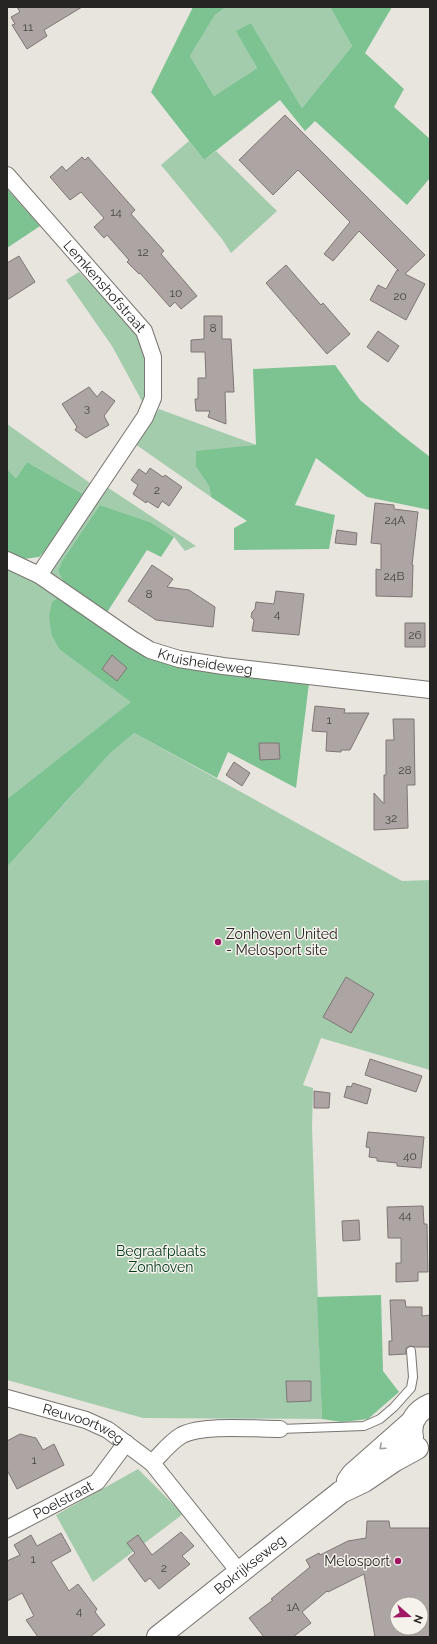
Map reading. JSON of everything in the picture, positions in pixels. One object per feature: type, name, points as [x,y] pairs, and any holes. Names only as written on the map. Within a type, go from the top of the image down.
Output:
[{"type":"street","name":"Lemkenshofstraat","points":[[7,175],[144,331],[153,357],[153,398],[145,417],[39,575]]},
{"type":"street","name":"Kruisheideweg","points":[[7,560],[39,575],[150,650],[179,659],[223,666],[430,690]]},
{"type":"street","name":"Reuvoortweg","points":[[7,1398],[86,1420],[108,1430],[126,1443],[152,1463],[240,1572]]},
{"type":"street","name":"Bokrijkseweg","points":[[341,1492],[353,1474],[412,1422],[416,1414],[423,1408],[430,1405]]},
{"type":"street","points":[[412,1422],[412,1436],[424,1453]]},
{"type":"street","points":[[152,1463],[175,1440],[183,1435],[209,1428],[280,1429]]},
{"type":"street","name":"Poelstraat","points":[[7,1529],[97,1482],[126,1443]]},
{"type":"street","name":"Bokrijkseweg","points":[[158,1637],[341,1492],[364,1481],[395,1460],[424,1453]]},
{"type":"lane","points":[[280,1429],[364,1426],[380,1419],[394,1407],[410,1388],[412,1377],[412,1351]]},
{"type":"green space","points":[[193,7],[226,7],[215,15],[190,56],[214,96],[257,68],[236,31],[251,23],[302,108],[352,46],[330,7],[392,7],[365,53],[404,89],[394,107],[430,139],[430,178],[407,205],[315,121],[305,131],[280,100],[204,160],[151,92]]},
{"type":"green space","points":[[226,7],[330,7],[352,46],[302,108],[251,23],[237,31],[257,68],[214,96],[190,56],[215,15]]},
{"type":"green space","points":[[189,141],[204,160],[216,151],[277,211],[231,253],[222,239],[161,165]]},
{"type":"green space","points":[[7,189],[40,226],[7,248]]},
{"type":"green space","points":[[79,272],[140,336],[145,347],[147,394],[143,403],[112,346],[66,280]]},
{"type":"green space","points":[[335,365],[360,400],[430,457],[430,510],[367,497],[316,458],[295,505],[335,515],[329,549],[234,550],[234,528],[247,521],[211,497],[209,486],[196,467],[196,451],[256,445],[253,369]]},
{"type":"green space","points":[[159,409],[257,445],[196,467],[209,486],[211,497],[135,444]]},
{"type":"green space","points":[[7,424],[90,483],[83,494],[27,462],[16,478],[7,469]]},
{"type":"green space","points":[[27,462],[83,494],[49,547],[39,557],[24,559],[7,554],[7,469],[16,478]]},
{"type":"green space","points":[[107,487],[196,546],[185,551],[174,537],[150,522],[100,505],[58,571],[63,581],[50,572]]},
{"type":"green space","points":[[100,505],[150,522],[174,537],[161,557],[147,550],[106,614],[63,581],[58,571],[63,560]]},
{"type":"green space","points":[[7,568],[31,579],[57,598],[52,602],[60,650],[132,702],[7,799]]},
{"type":"green space","points":[[57,598],[149,655],[309,683],[296,788],[228,752],[217,778],[134,733],[111,752],[7,867],[7,799],[131,702],[60,650],[52,636],[49,617],[52,602]]},
{"type":"green space","name":"Begraafplaats Zonhoven","points":[[134,733],[402,881],[430,880],[430,1070],[321,1038],[303,1085],[313,1088],[312,1127],[322,1419],[143,1418],[7,1380],[7,867],[76,791],[115,741]]},
{"type":"green space","points":[[381,1295],[383,1371],[399,1392],[368,1419],[342,1422],[322,1419],[317,1297]]},
{"type":"green space","points":[[138,1469],[183,1514],[93,1582],[56,1515]]},
{"type":"building","points":[[17,7],[82,7],[44,30],[47,36],[27,49],[12,25],[15,24],[11,17],[20,12]]},
{"type":"building","points":[[285,115],[425,255],[405,274],[425,284],[406,320],[370,300],[378,285],[386,289],[397,270],[399,271],[359,231],[333,261],[324,254],[350,222],[298,170],[273,195],[239,160]]},
{"type":"building","points":[[82,157],[85,160],[88,157],[135,210],[131,214],[164,251],[161,254],[197,296],[181,309],[175,302],[170,307],[140,273],[139,274],[127,262],[129,260],[107,235],[104,238],[94,227],[104,218],[81,192],[70,200],[50,177],[62,166],[66,171]]},
{"type":"building","points":[[19,256],[35,282],[7,300],[7,263]]},
{"type":"building","points":[[286,265],[321,305],[323,303],[350,334],[327,354],[266,283]]},
{"type":"building","points":[[204,316],[222,316],[222,339],[231,339],[234,392],[225,392],[226,424],[208,417],[210,411],[196,411],[195,399],[198,399],[198,378],[206,378],[205,352],[191,352],[191,340],[204,339]]},
{"type":"building","points":[[378,331],[399,346],[388,362],[367,347]]},
{"type":"building","points":[[89,387],[97,397],[102,391],[115,401],[104,416],[109,425],[86,438],[75,430],[77,427],[62,404]]},
{"type":"building","points":[[150,468],[163,477],[165,475],[182,487],[169,506],[162,501],[158,508],[147,501],[146,503],[133,494],[138,485],[131,480],[139,469],[146,474]]},
{"type":"building","points":[[375,503],[394,505],[394,509],[418,512],[412,565],[412,597],[376,596],[376,569],[381,570],[381,544],[371,543]]},
{"type":"building","points":[[337,530],[357,533],[356,545],[335,543]]},
{"type":"building","points":[[152,565],[173,579],[167,587],[189,590],[215,607],[213,627],[156,620],[128,601]]},
{"type":"building","points":[[276,591],[304,594],[299,635],[252,631],[254,620],[251,617],[252,612],[255,609],[256,602],[274,604]]},
{"type":"building","points":[[405,623],[425,623],[425,647],[405,647]]},
{"type":"building","points":[[112,655],[127,668],[117,681],[102,669]]},
{"type":"building","points":[[315,706],[345,709],[344,713],[369,713],[350,750],[341,750],[341,752],[326,751],[327,732],[312,731]]},
{"type":"building","points":[[393,719],[414,719],[415,785],[407,785],[408,828],[374,830],[374,793],[384,804],[386,740],[394,740]]},
{"type":"building","points":[[259,743],[279,743],[280,759],[260,760]]},
{"type":"building","points":[[234,762],[250,773],[242,786],[226,775]]},
{"type":"building","points":[[346,977],[374,994],[351,1033],[323,1017]]},
{"type":"building","points":[[370,1059],[422,1076],[416,1092],[365,1075]]},
{"type":"building","points":[[353,1083],[371,1089],[367,1104],[344,1097],[347,1086],[351,1087]]},
{"type":"building","points":[[314,1091],[330,1093],[329,1108],[314,1108]]},
{"type":"building","points":[[368,1132],[424,1137],[421,1168],[397,1166],[397,1163],[377,1161],[377,1158],[369,1157],[370,1148],[366,1147]]},
{"type":"building","points":[[423,1206],[424,1224],[427,1224],[428,1272],[418,1272],[418,1281],[396,1282],[396,1263],[401,1263],[401,1238],[388,1238],[387,1207]]},
{"type":"building","points":[[359,1220],[360,1240],[343,1241],[342,1221]]},
{"type":"building","points":[[390,1300],[405,1300],[406,1307],[422,1307],[422,1316],[430,1315],[430,1347],[410,1346],[406,1348],[406,1354],[389,1355],[389,1341],[392,1341]]},
{"type":"building","points":[[286,1381],[311,1381],[311,1401],[287,1402]]},
{"type":"building","points":[[20,1434],[36,1438],[43,1450],[54,1444],[64,1465],[17,1489],[7,1470],[7,1441]]},
{"type":"building","points":[[367,1521],[389,1521],[390,1528],[430,1528],[430,1637],[375,1637],[364,1574],[328,1592],[327,1591],[302,1612],[311,1623],[293,1637],[264,1637],[249,1618],[273,1600],[271,1599],[310,1567],[306,1560],[319,1553],[320,1555],[348,1541],[366,1538]]},
{"type":"building","points":[[181,1532],[194,1546],[182,1556],[190,1564],[159,1589],[150,1578],[145,1582],[128,1559],[135,1553],[127,1543],[138,1535],[152,1555]]},
{"type":"building","points":[[61,1533],[71,1551],[51,1562],[69,1591],[78,1584],[97,1609],[95,1612],[105,1625],[90,1637],[38,1637],[26,1620],[34,1616],[22,1593],[7,1601],[7,1561],[20,1555],[14,1545],[31,1535],[37,1546]]},
{"type":"place","name":"Zonhoven United - Melosport site","points":[[218,942]]},
{"type":"place","name":"Melosport","points":[[398,1561]]}]
